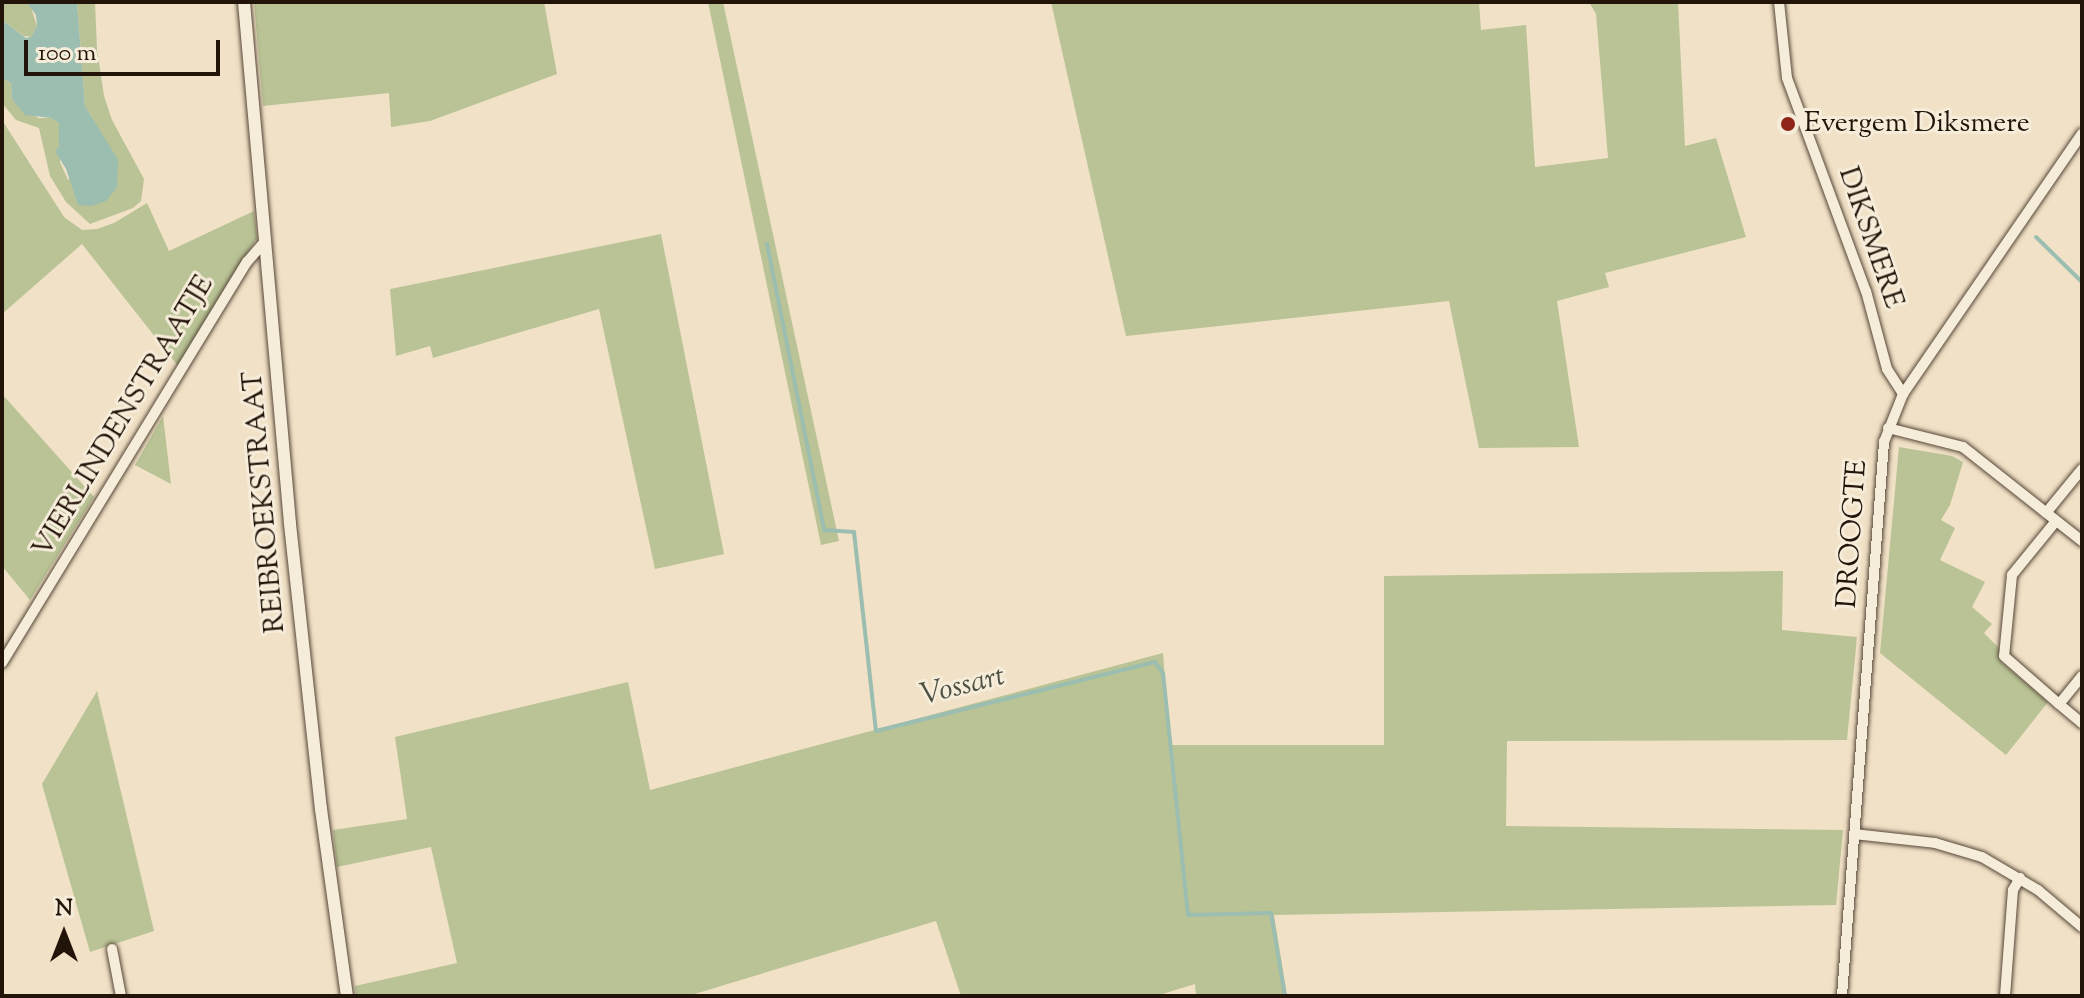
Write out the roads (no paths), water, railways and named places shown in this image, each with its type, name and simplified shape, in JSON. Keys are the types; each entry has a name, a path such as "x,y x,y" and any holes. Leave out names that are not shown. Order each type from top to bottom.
{"street":[{"name":"REIBROEKSTRAAT","path":"244,2 305,660 347,996"},
{"name":"DIKSMERE","path":"1779,2 1787,78 1866,291 1887,369 1903,394"},
{"name":"DROOGTE","path":"1842,996 1884,442 1903,394 2082,134"},
{"name":"VIERLINDENSTRAATJE","path":"2,663 247,262 265,241"},
{"path":"1888,428 1963,447 2082,541"},
{"path":"2046,513 2082,469"},
{"path":"2056,521 2012,575 2004,647 2009,663 2082,723"},
{"path":"2059,704 2082,676"},
{"path":"1854,834 1949,845 1982,857 2020,878 2082,927"},
{"path":"2005,996 2013,890 2020,878"},
{"path":"112,949 121,996"}],"waterway":[{"path":"2036,237 2082,282"},
{"name":"Vossart","path":"767,244 824,530 854,532 876,731 1155,662 1163,673 1188,915 1271,913 1285,996"}],"place":[{"name":"Evergem Diksmere","path":"1788,124"}]}
